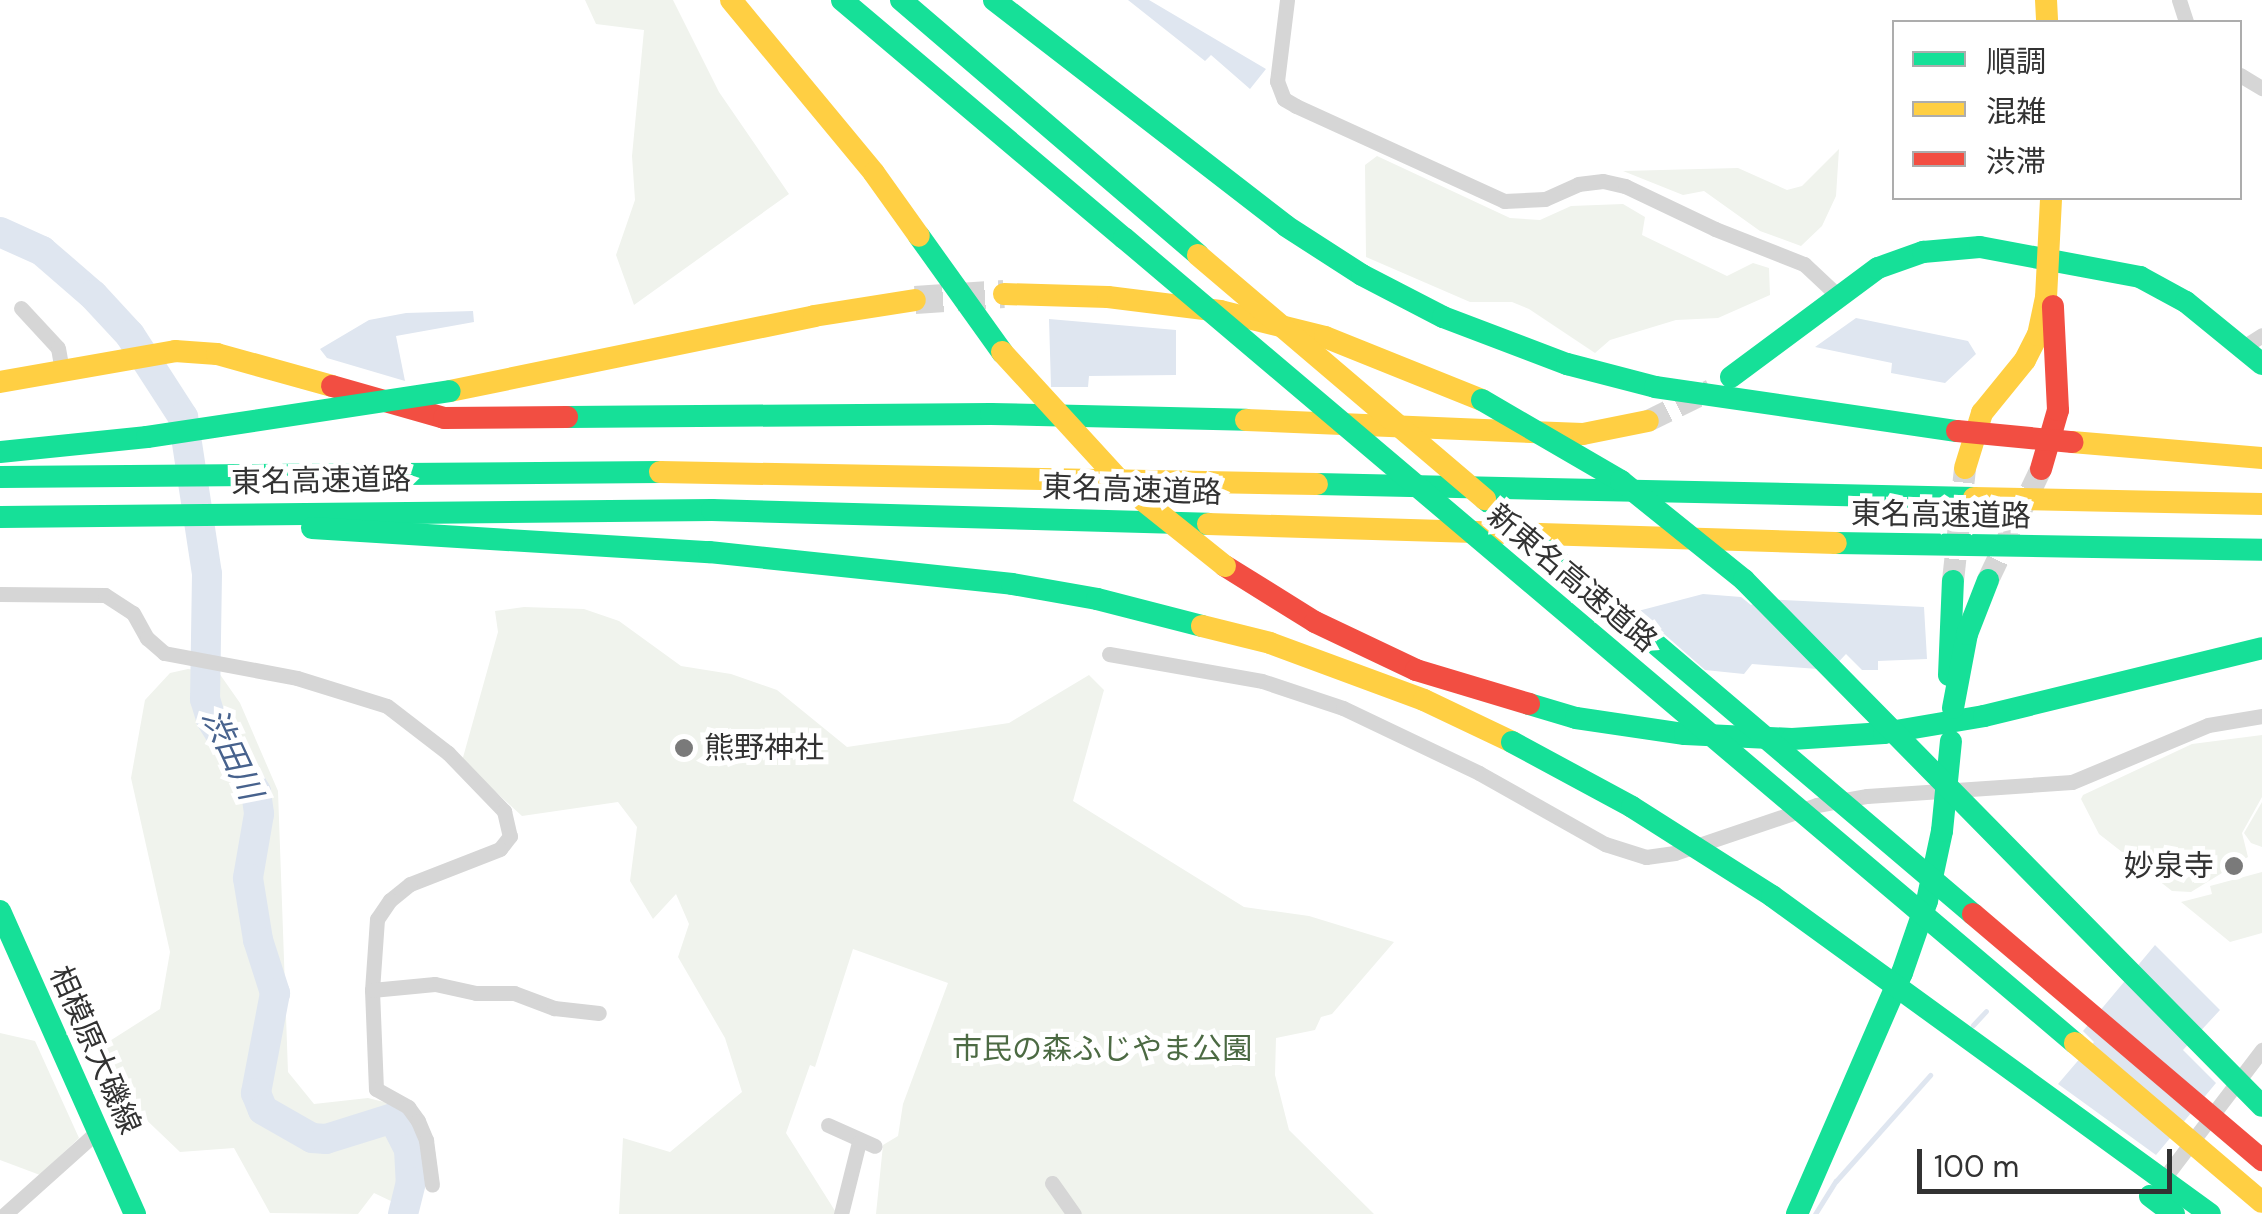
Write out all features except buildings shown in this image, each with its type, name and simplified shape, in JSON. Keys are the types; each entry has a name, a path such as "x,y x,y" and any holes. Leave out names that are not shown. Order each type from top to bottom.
{"main road":[{"path":"731,0 874,174 1002,352 1125,486 1225,566 1316,622 1416,670 1576,718 1685,734 1792,739 1884,733 1984,716 2262,648"},
{"name":"新東名高速道路","path":"842,0 2262,1202"},
{"name":"新東名高速道路","path":"901,0 2262,1160"},
{"path":"994,0 1286,226 1362,275 1443,317 1568,364 1655,387 1957,430 2262,458"},
{"path":"2041,469 2058,410 2049,257 2051,200"},
{"path":"1730,377 1878,268 1923,252 1980,247 2123,272 2162,286 2262,364"},
{"path":"1965,468 1982,413 2025,360 2038,334 2049,257"},
{"path":"1004,294 1108,297 1236,315 1378,355 1482,400 1621,481 1718,557 2262,1106"},
{"path":"0,452 148,437 450,391 814,316 915,300"},
{"path":"0,382 175,351 210,352 444,418 991,414 1351,423 1582,434 1648,421"},
{"name":"東名高速道路","path":"0,478 244,472 712,472 2262,504"},
{"name":"東名高速道路","path":"0,520 786,512 1849,543 2262,550"},
{"path":"244,519 709,552 1012,584 1097,599 1270,643 1424,700 1632,807 1772,896 2210,1214"},
{"path":"1953,582 1948,648 1953,702 1967,634 1988,580"},
{"path":"1797,1214 1818,1158 1902,973 1928,901 1947,792 1951,741"},
{"name":"相模原大磯線","path":"0,910 136,1214"},
{"path":"2150,1196 2174,1214"}],"street":[{"path":"1287,0 1277,82 1284,98 1296,106 1504,201 1545,199 1578,184 1602,181 1625,186 1714,229 1804,264 1837,295"},
{"path":"21,308 58,348 62,370"},
{"path":"2240,349 2262,335"},
{"path":"0,594 105,595 133,613 147,638 164,653 297,678 386,706 448,753 508,818 510,836 500,849 410,884 377,919 372,990 376,1088 408,1108 418,1121 426,1140 432,1185"},
{"path":"1109,654 1262,682 1343,708 1478,772 1627,854 1676,854 1834,802 1910,792 2072,782 2208,725 2262,716"},
{"path":"372,990 435,984 476,993 514,993 554,1008 599,1012"},
{"path":"2150,1196 2262,1050"},
{"path":"828,1125 867,1144 842,1214"},
{"path":"5,1214 98,1130"},
{"path":"1052,1183 1074,1214"}],"green space":[{"path":"585,0 673,0 719,92 789,194 634,305 616,255 635,200 632,156 644,30 596,24"},
{"path":"1839,149 1836,196 1822,226 1801,246 1760,231 1704,191 1683,195 1623,171 1738,168 1787,190 1802,186"},
{"path":"1377,156 1510,218 1540,220 1571,206 1623,204 1645,217 1642,235 1727,276 1753,263 1769,268 1770,295 1718,318 1676,320 1610,340 1595,353 1529,309 1512,302 1470,302 1366,257 1365,165"},
{"name":"市民の森ふじやま公園","path":"524,607 584,609 619,621 681,666 731,674 777,690 847,747 1009,723 1089,675 1104,690 1073,801 1244,907 1309,916 1394,942 1332,1014 1321,1017 1315,1030 1276,1038 1275,1075 1289,1130 1374,1214 876,1214 883,1145 898,1136 903,1104 948,983 853,949 815,1067 810,1065 786,1133 837,1214 619,1214 623,1138 670,1152 742,1092 725,1038 678,957 689,924 676,894 653,919 630,881 637,827 618,802 522,816 462,761 498,632 495,611"},
{"path":"188,669 219,673 240,703 278,791 288,1072 314,1104 368,1098 396,1105 414,1126 421,1182 393,1202 374,1193 358,1214 270,1213 234,1148 180,1152 135,1109 105,1044 160,1009 170,952 131,778 145,700 170,673"},
{"path":"2262,735 2262,797 2242,833 2248,857 2191,892 2172,891 2099,834 2081,799 2192,744"},
{"path":"2262,802 2262,847 2251,843 2244,833"},
{"path":"2262,872 2262,933 2230,942 2181,902 2212,894 2210,886"},
{"path":"0,1033 35,1041 79,1138 40,1175 0,1160"}],"shaded area":[{"path":"1128,0 1149,0 1266,69 1250,89 1211,55 1205,61"},
{"path":"473,311 474,322 396,336 405,381 327,358 320,349 369,320 406,313"},
{"path":"1856,318 1968,341 1976,354 1945,383 1891,373 1892,363 1815,347"},
{"path":"1049,319 1176,330 1176,375 1089,376 1088,387 1051,387"},
{"path":"1703,594 1741,597 1751,605 1761,599 1924,607 1927,659 1878,661 1878,670 1862,670 1846,654 1831,670 1752,664 1744,674 1705,670 1638,611"},
{"path":"2155,945 2220,1010 2183,1050 2216,1083 2156,1155 2058,1084 2094,1042 2083,1031"}],"waterway":[{"name":"渋田川","path":"0,232 42,251 93,295 130,335 183,417 207,574 205,699 211,719 256,792 259,814 248,878 258,940 275,993 256,1093 263,1110 312,1138 326,1139 393,1118 409,1149 411,1182 403,1214"},
{"path":"1973,1025 1986,1011"},
{"path":"1815,1214 1836,1181 1930,1075"}],"tunnel":[{"path":"915,300 1004,294"},
{"path":"1648,421 1711,390"},
{"path":"1953,581 1965,468"},
{"path":"1988,580 2041,469"}],"traffic: fast":[{"path":"842,0 1124,238"},
{"path":"901,0 1198,255"},
{"path":"994,0 1286,226 1362,275 1443,317 1567,364 1655,387 1957,431"},
{"path":"919,236 1002,352"},
{"path":"1124,238 2075,1043"},
{"path":"1731,377 1878,268 1923,252 1980,247 2140,277 2186,302 2262,364"},
{"path":"147,437 450,391"},
{"path":"1482,400 1621,481 1744,580 2262,1106"},
{"path":"567,417 991,414 1246,420"},
{"path":"0,452 147,437"},
{"path":"0,477 660,472"},
{"path":"1317,484 1974,498"},
{"path":"1485,499 1973,914"},
{"path":"0,517 712,510 1208,524"},
{"path":"312,528 709,552 1012,584 1097,599 1202,626"},
{"path":"1836,543 2262,550"},
{"path":"1953,708 1967,634 1988,580"},
{"path":"1949,675 1953,581"},
{"path":"1529,704 1576,718 1685,734 1792,739 1884,733 1984,716 2262,648"},
{"path":"1797,1214 1902,973 1927,901 1942,831 1951,741"},
{"path":"1512,742 1632,807 1772,896 2210,1214"},
{"path":"0,911 135,1214"},
{"path":"2150,1196 2174,1214"}],"traffic: slow":[{"path":"731,0 874,173 919,236"},
{"path":"2046,0 2047,20"},
{"path":"1965,468 1982,413 2025,360 2038,335 2046,298 2051,200"},
{"path":"1198,255 1485,499"},
{"path":"1004,294 1108,297 1220,311 1325,337 1482,400"},
{"path":"450,391 814,316 915,300"},
{"path":"0,382 175,351 217,354 332,386"},
{"path":"1002,352 1125,486 1225,566"},
{"path":"1246,420 1583,434 1648,421"},
{"path":"2072,442 2262,458"},
{"path":"660,472 1317,484"},
{"path":"1974,498 2262,504"},
{"path":"1208,524 1836,543"},
{"path":"1202,626 1270,643 1424,700 1512,742"},
{"path":"2075,1043 2262,1202"}],"traffic: jam":[{"path":"2041,469 2058,410 2053,306"},
{"path":"332,386 444,418 567,417"},
{"path":"1957,431 2072,442"},
{"path":"1225,566 1315,622 1416,670 1529,704"},
{"path":"1973,914 2262,1160"}],"place":[{"name":"熊野神社","path":"684,748"},
{"name":"妙泉寺","path":"2234,866"}]}
